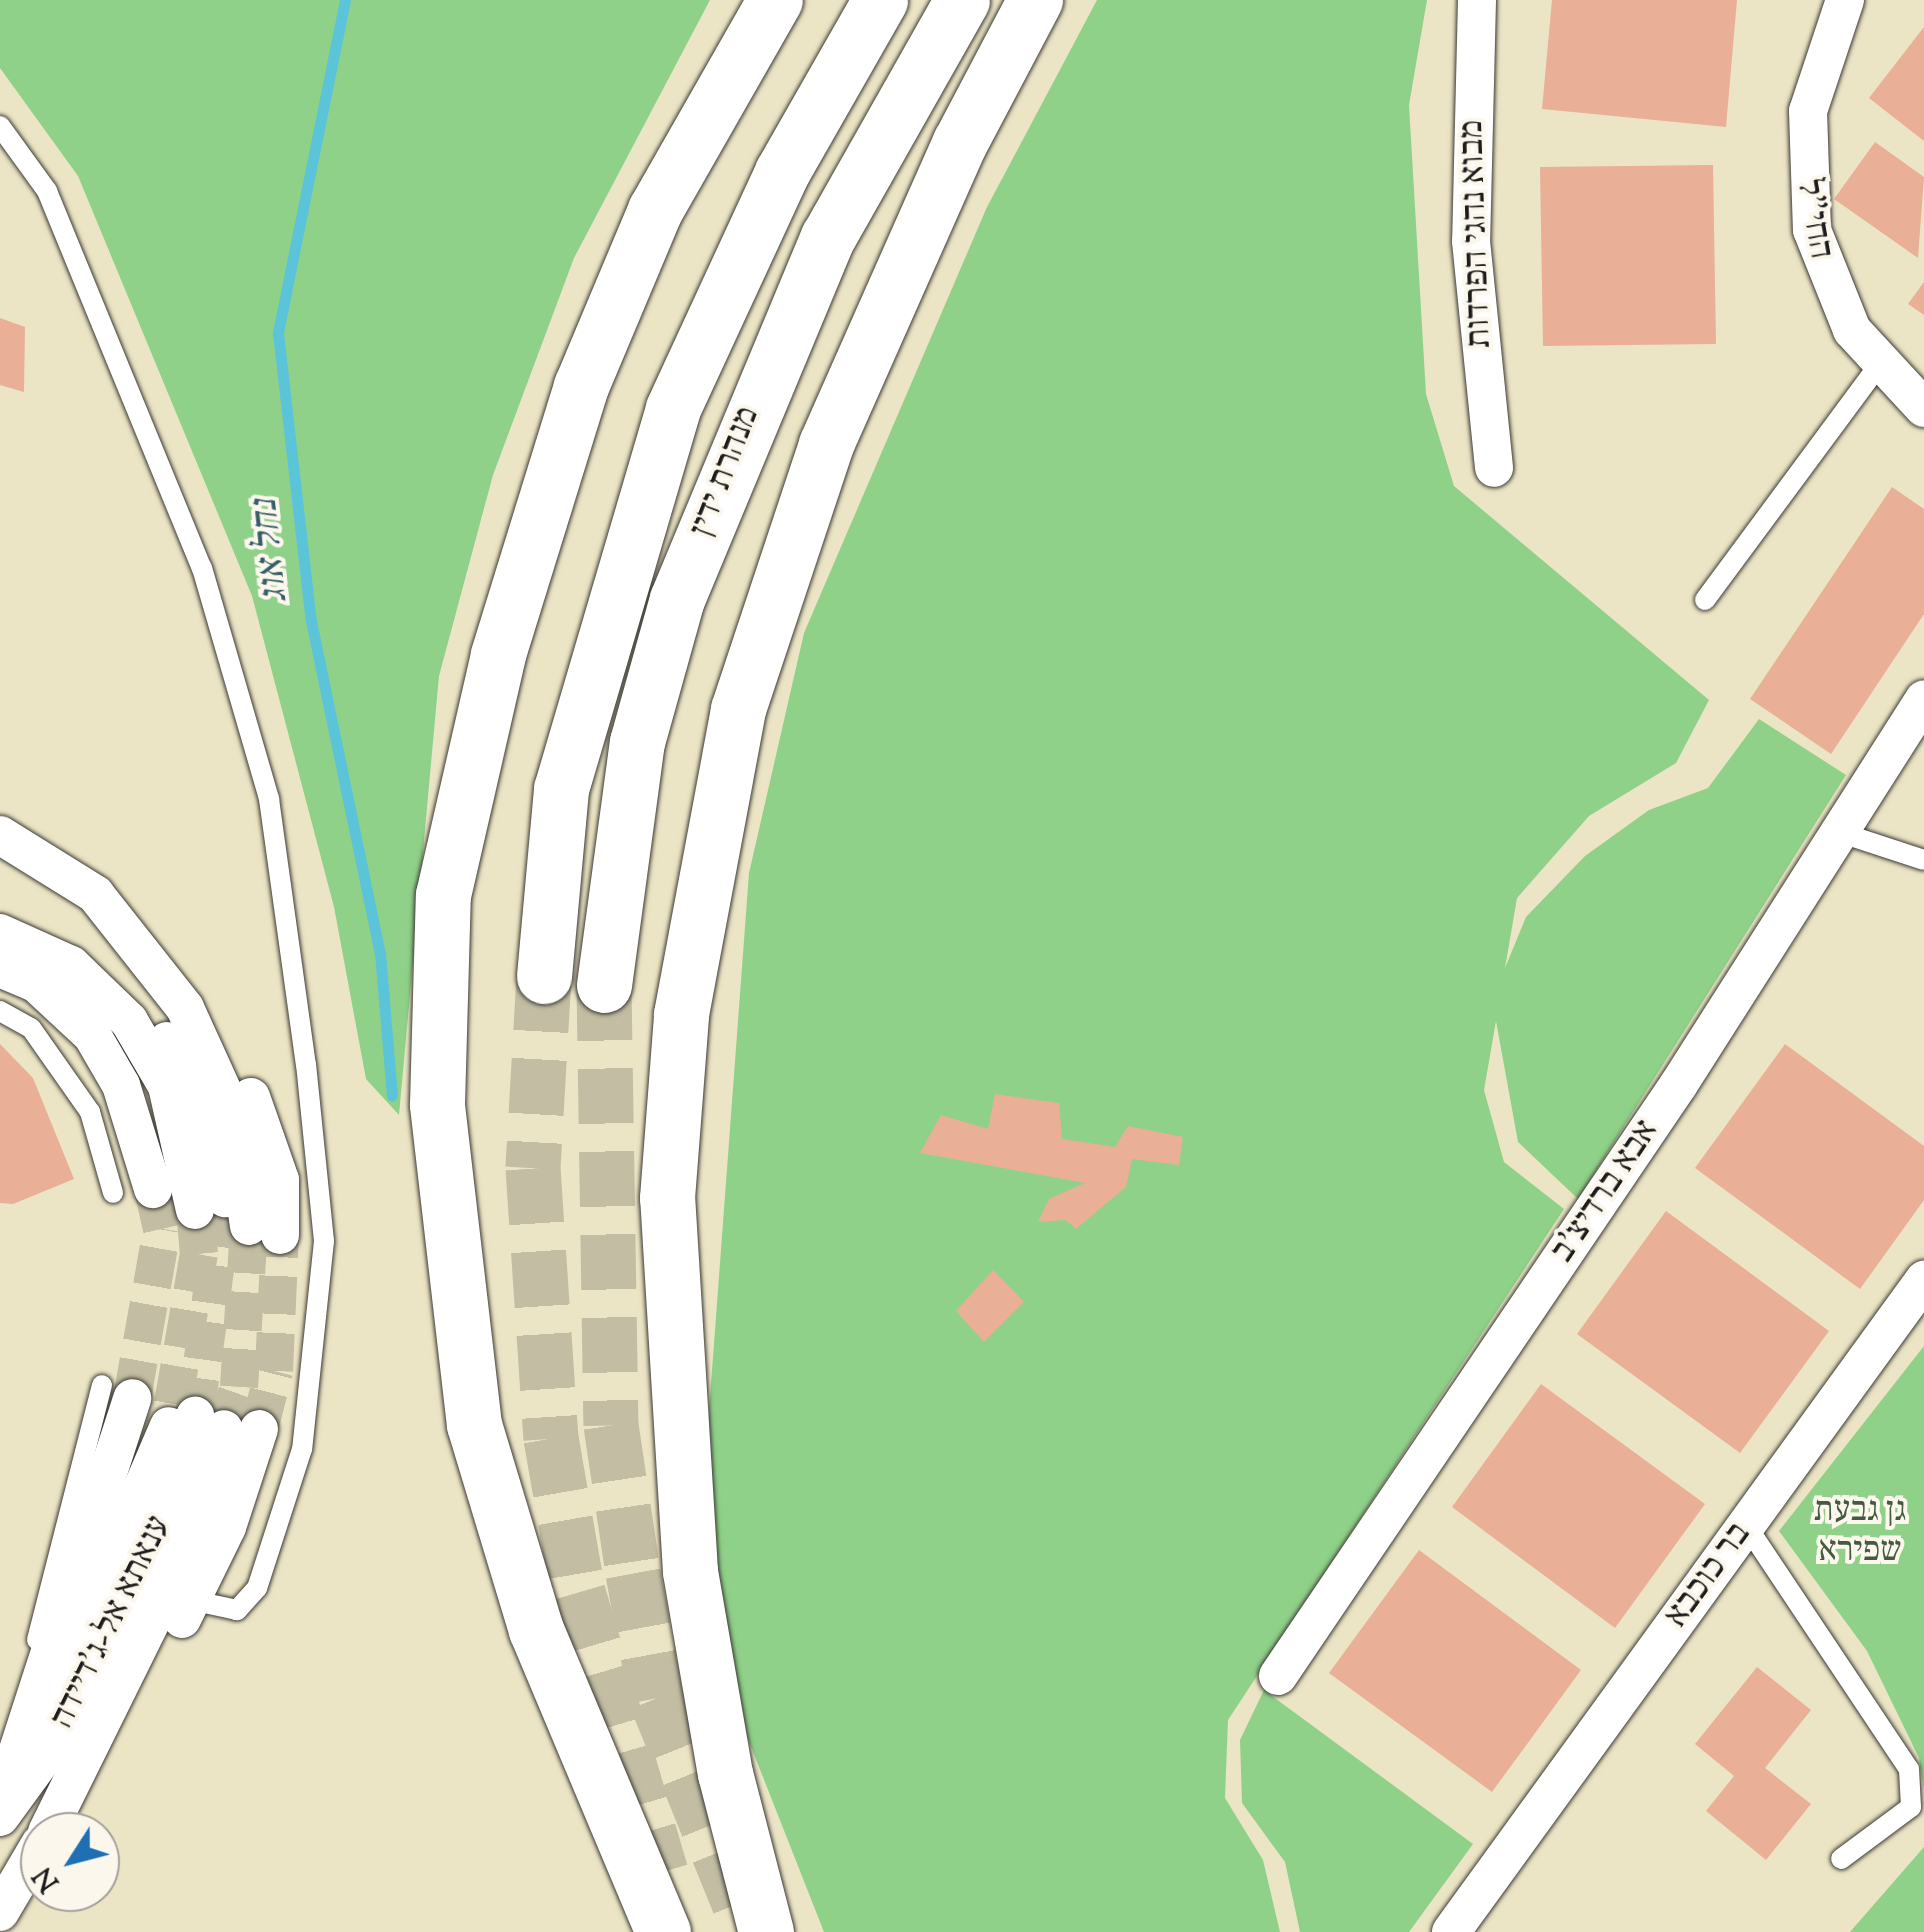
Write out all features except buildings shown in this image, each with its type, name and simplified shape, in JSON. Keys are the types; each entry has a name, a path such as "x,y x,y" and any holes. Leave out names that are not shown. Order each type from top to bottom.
{"highway":[{"path":"663,1932 536,1630 474,1425 438,1104 444,895 498,654 581,386 655,210 775,0"},
{"name":"מנהרת ידין","path":"544,976 562,789 673,408 782,172 880,0"},
{"name":"מנהרת ידין","path":"604,984 637,742 677,598 828,236 962,0"},
{"path":"766,1932 725,1774 690,1571 666,1198 681,1014 738,708 826,444 960,142 1035,0"}],"street":[{"name":"מבוא נהגי הפרדות","path":"1477,0 1472,241 1494,468"},
{"name":"החי\"ל","path":"1845,0 1817,75 1802,158 1824,276 1878,366 1924,408"},
{"name":"אבא ברדיצ'ב","path":"1278,1676 1842,833 1924,700"},
{"path":"0,835 95,894 247,1086 280,1180 237,1217 201,1096 160,1030 108,973 6,945"},
{"path":"6,945 36,982 92,1035 121,1085 152,1189"},
{"name":"בר כוכבא","path":"1451,1932 1492,1870 1924,1280"},
{"name":"ענאתא אל-ג'דיידה","path":"59,1812 80,1776 125,1576 117,1391"},
{"name":"ענאתא אל-ג'דיידה","path":"0,1803 125,1576 213,1419 125,1576 65,1728 0,1817"},
{"name":"בר כוכבא","path":"1461,1932 1492,1870"},
{"path":"0,1912 20,1878"}],"lane":[{"path":"0,126 47,190 202,568 270,799 306,1064 324,1241 302,1449 257,1588 237,1610 125,1576"},
{"path":"1704,600 1878,366"},
{"path":"1842,833 1924,860"},
{"path":"0,1011 30,1028 90,1112 113,1193"},
{"path":"1746,1525 1909,1769 1912,1807 1841,1860"}],"green space":[{"path":"0,0 710,0 574,258 493,475 439,676 399,1115 366,1079 334,907 252,596 78,176 0,68"},
{"path":"1097,0 1427,0 1409,105 1426,394 1454,486 1709,700 1676,763 1589,816 1517,898 1505,968 1526,917 1585,856 1649,810 1708,788 1759,719 1846,775 1578,1199 1518,1142 1496,1021 1484,1090 1504,1162 1564,1209 1228,1720 1225,1798 1263,1860 1280,1932 824,1932 735,1706 700,1532 749,873 804,633 987,207"},
{"name":"גן גבעת שפירא","path":"1924,1346 1924,1791 1919,1758 1867,1651 1779,1531"},
{"path":"1264,1690 1473,1844 1409,1932 1300,1932 1285,1862 1242,1803 1240,1740"},
{"path":"1924,1847 1924,1932 1850,1932 1863,1917"}],"waterway":[{"name":"נחל אוג","path":"345,0 278,333 310,616 380,953 392,1095"}],"tunnel":[{"path":"544,976 533,1168 551,1438 578,1592 661,1872"},
{"path":"604,985 611,1425 633,1573 656,1698 748,1925"},
{"path":"132,1398 162,1229 153,1189"},
{"path":"195,1416 225,1198"},
{"path":"173,1404 199,1254 195,1210"},
{"path":"224,1429 239,1387 249,1229"},
{"path":"259,1429 274,1371 280,1235"}]}
